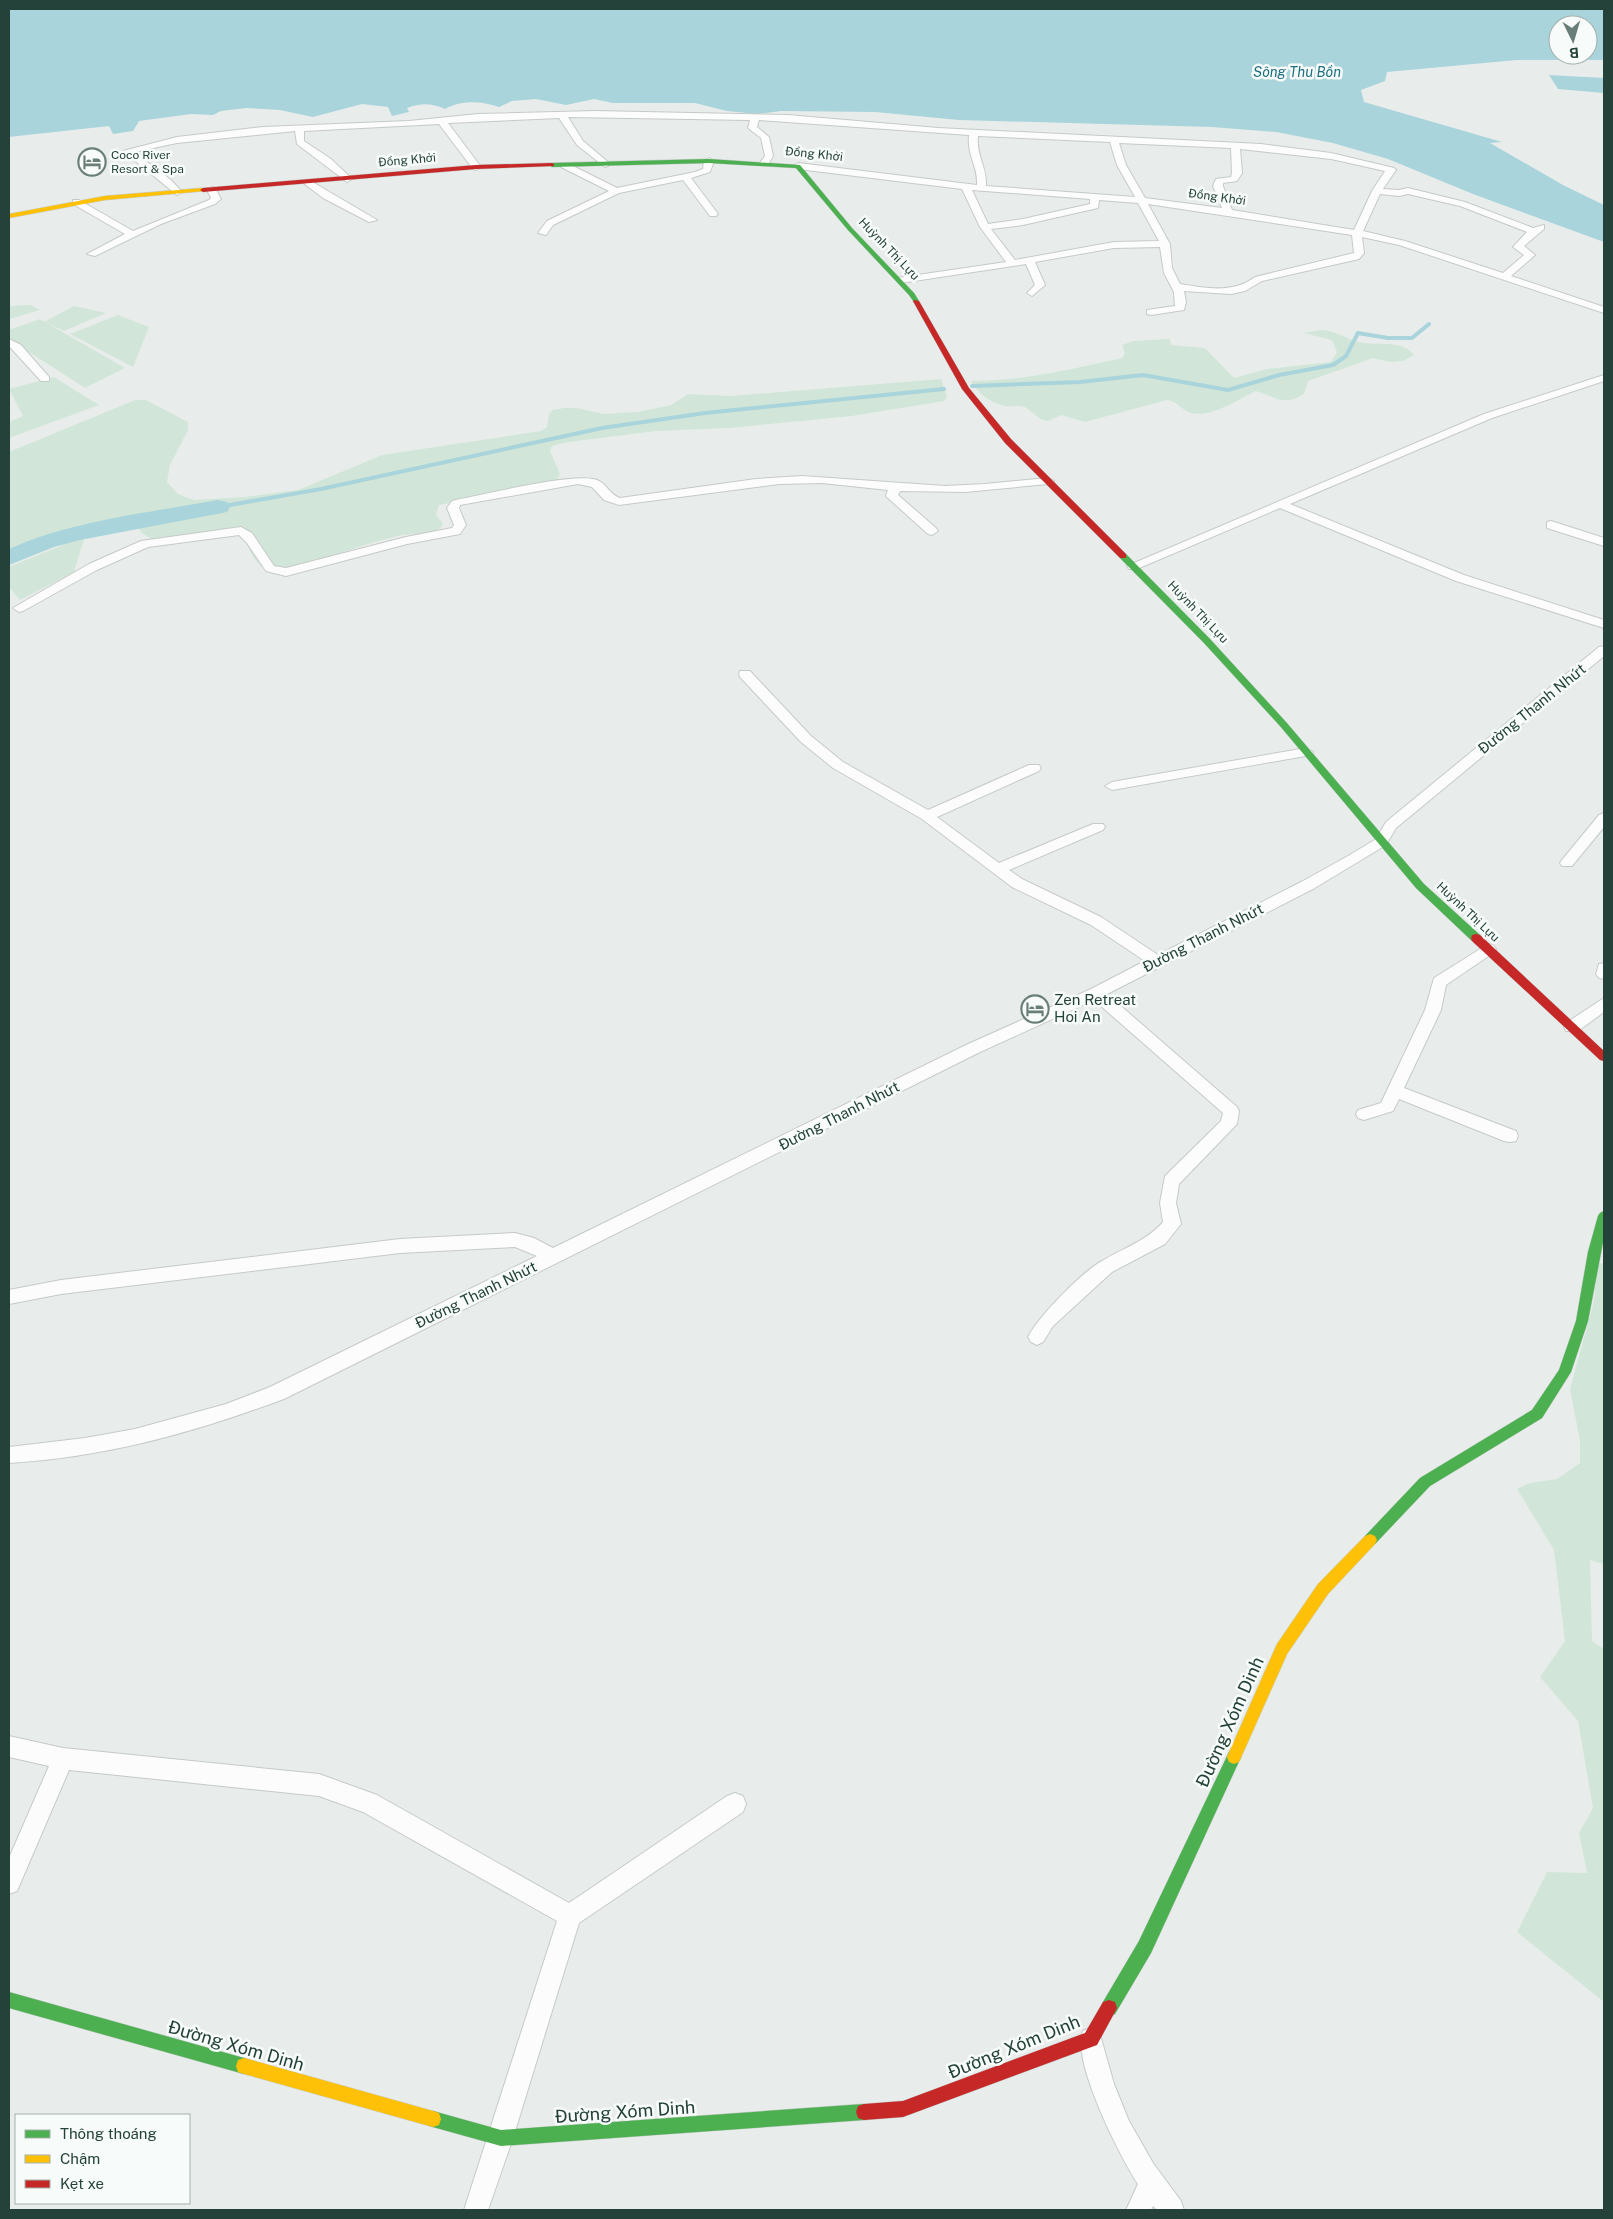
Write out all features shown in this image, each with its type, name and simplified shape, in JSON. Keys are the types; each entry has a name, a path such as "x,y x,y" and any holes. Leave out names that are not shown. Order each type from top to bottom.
{"street":[{"path":"562,115 578,141 605,164"},
{"path":"177,192 168,182 127,151 192,138 263,130 299,130 478,117 562,115 807,119 938,131 1286,149 1390,169 1392,171 1377,190 1357,233 1359,253 1356,256 1259,279 1251,286 1225,293 1179,287"},
{"path":"755,117 752,128 765,138 768,156 765,163"},
{"path":"442,121 476,167"},
{"path":"299,130 300,142 328,161 347,179"},
{"path":"974,132 972,150 982,174 981,188"},
{"path":"1114,140 1122,167 1165,244 1169,273 1179,287 1180,308 1151,312"},
{"path":"1228,212 1218,186 1220,181 1234,179 1237,173 1235,146"},
{"path":"543,233 550,223 616,191 685,177 707,170 709,161"},
{"name":"Đồng Khởi","path":"9,216 76,202 476,167 709,161 765,163 966,187 1141,200 1357,233 1402,243 1604,310"},
{"path":"564,165 581,176 616,191"},
{"name":"Huỳnh Thị Lựu","path":"798,166 850,229 901,280 922,308 971,397 1008,440 1207,641 1306,752 1420,886 1604,1057"},
{"path":"685,177 713,214"},
{"path":"309,183 326,196 372,220"},
{"path":"966,187 985,227 1012,262"},
{"path":"92,254 187,209 212,202 216,199 212,190"},
{"path":"1377,190 1399,193 1408,191 1438,200 1462,204 1537,229 1518,248 1530,255 1504,277"},
{"path":"985,227 1023,222 1095,206 1094,196"},
{"path":"76,202 132,234"},
{"path":"901,280 965,272 1114,244 1165,244"},
{"path":"1028,260 1040,285 1032,293"},
{"path":"9,342 16,347 45,379"},
{"path":"1133,566 1488,416 1604,378"},
{"path":"19,608 93,567 149,542 241,531 249,536 261,559 270,568 275,572 286,572 406,541 456,531 460,525 453,508 460,502 578,481 597,484 603,488 608,498 618,502 693,494 717,487 788,479 832,479 895,487 970,490 1048,481"},
{"path":"895,487 892,496 932,531"},
{"path":"1280,504 1466,580 1604,624"},
{"path":"1551,525 1604,542"},
{"name":"Đường Thanh Nhứt","path":"9,1455 66,1450 141,1436 209,1418 278,1393 972,1049 1096,994 1156,961 1308,885 1381,842 1391,825 1604,650"},
{"path":"745,674 820,752 875,788 927,816 1016,883 1096,921 1156,961"},
{"path":"1112,786 1306,752"},
{"path":"927,816 1034,768"},
{"path":"1567,863 1604,818"},
{"path":"997,869 1098,828"},
{"path":"1364,1114 1387,1107 1433,1010 1439,982 1488,949"},
{"path":"1604,968 1604,974"},
{"path":"1037,1337 1047,1321 1106,1267 1159,1239 1172,1224 1168,1203 1171,1181 1229,1124 1230,1111 1096,994"},
{"path":"1572,1027 1604,1004"},
{"path":"1396,1091 1510,1136"},
{"name":"Đường Xóm Dinh","path":"9,2000 501,2138 903,2110 1090,2039 1145,1947 1203,1826 1282,1649 1323,1589 1425,1482 1537,1414 1565,1372 1582,1321 1594,1252 1604,1216"},
{"path":"9,1297 61,1287 400,1246 514,1240 528,1243 554,1257"},
{"path":"9,1747 63,1759 319,1785 370,1803 570,1916"},
{"path":"9,1883 63,1759"},
{"path":"476,2210 501,2138 570,1916 736,1804"},
{"path":"1090,2039 1095,2066 1119,2124 1151,2185 1172,2210"},
{"path":"1138,2210 1151,2185"}],"green space":[{"path":"31,305 40,310 9,319 9,306"},
{"path":"74,306 106,313 64,331 45,322 125,368 85,388 9,339 9,330 40,319 44,322"},
{"path":"118,315 149,327 133,367 70,334"},
{"path":"1322,330 1362,343 1401,346 1414,355 1403,361 1390,362 1373,358 1308,381 1304,394 1290,400 1280,400 1256,391 1215,411 1199,414 1188,412 1174,402 1167,400 1085,422 1061,415 1048,421 1042,420 1025,407 1000,405 989,400 977,390 971,381 1047,374 1122,358 1125,353 1122,345 1133,341 1170,339 1171,345 1205,348 1234,378 1267,369 1331,362 1337,352 1332,340 1304,333"},
{"path":"54,377 99,405 9,438 9,422 23,416 9,389"},
{"path":"941,379 947,397 944,401 852,416 729,428 656,431 569,442 552,446 550,451 560,474 556,482 439,505 436,515 443,524 435,532 430,534 402,535 280,571 264,568 259,564 242,532 156,542 142,533 132,519 83,527 16,546 9,551 9,452 135,400 146,400 188,422 188,430 170,465 167,482 178,494 194,500 244,497 298,490 382,455 541,431 547,427 549,414 553,410 564,408 576,408 604,414 638,412 671,405 688,394 730,396"},
{"path":"85,536 74,572 20,600 9,587 9,567"},
{"path":"1604,1263 1604,1564 1590,1560 1592,1641 1604,1649 1604,2002 1517,1932 1547,1872 1587,1873 1579,1833 1593,1808 1578,1721 1540,1677 1565,1641 1554,1550 1517,1489 1530,1483 1557,1479 1580,1463 1580,1441 1570,1389 1594,1301 1598,1264"}],"water":[{"name":"Sông Thu Bồn","path":"9,9 1604,9 1604,60 1598,60 1598,15 1548,15 1548,60 1517,60 1387,72 1385,81 1361,90 1364,102 1502,142 1490,143 1563,185 1604,205 1604,242 1473,194 1388,159 1333,143 1276,132 1212,127 959,120 875,112 781,111 757,114 727,111 695,103 613,103 594,99 566,105 536,99 512,101 499,107 472,102 458,104 445,109 431,105 417,105 407,108 409,112 392,116 388,107 362,104 313,117 280,110 246,108 221,111 213,115 191,114 139,121 133,131 113,134 109,126 9,137"},
{"path":"1549,75 1604,78 1604,93 1558,89"}],"waterway":[{"path":"972,386 1080,382 1143,375 1228,390 1279,375 1333,365 1346,356 1358,333 1388,338 1412,338 1429,324"},
{"path":"218,507 321,489 602,428 705,413 944,389"},
{"path":"9,558 45,542 77,533 218,507"}],"traffic: fast":[{"path":"552,165 709,161 798,166 850,229 912,294 916,301"},
{"path":"1123,556 1207,641 1283,724 1420,886 1476,938"},
{"path":"1370,1540 1425,1482 1537,1414 1565,1372 1582,1321 1594,1252 1604,1216"},
{"path":"1109,2008 1145,1947 1234,1757"},
{"path":"9,2000 244,2066"},
{"path":"433,2119 501,2138 864,2112"}],"traffic: slow":[{"path":"9,216 105,198 203,190"},
{"path":"1234,1757 1282,1649 1323,1589 1370,1540"},
{"path":"244,2066 433,2119"}],"traffic: jam":[{"path":"203,190 476,167 552,165"},
{"path":"916,301 966,389 1008,441 1123,556"},
{"path":"1476,938 1604,1057"},
{"path":"864,2112 903,2109 1091,2039 1109,2008"}],"place":[{"name":"Coco River Resort & Spa","path":"92,162"},
{"name":"Zen Retreat Hoi An","path":"1035,1009"}]}
